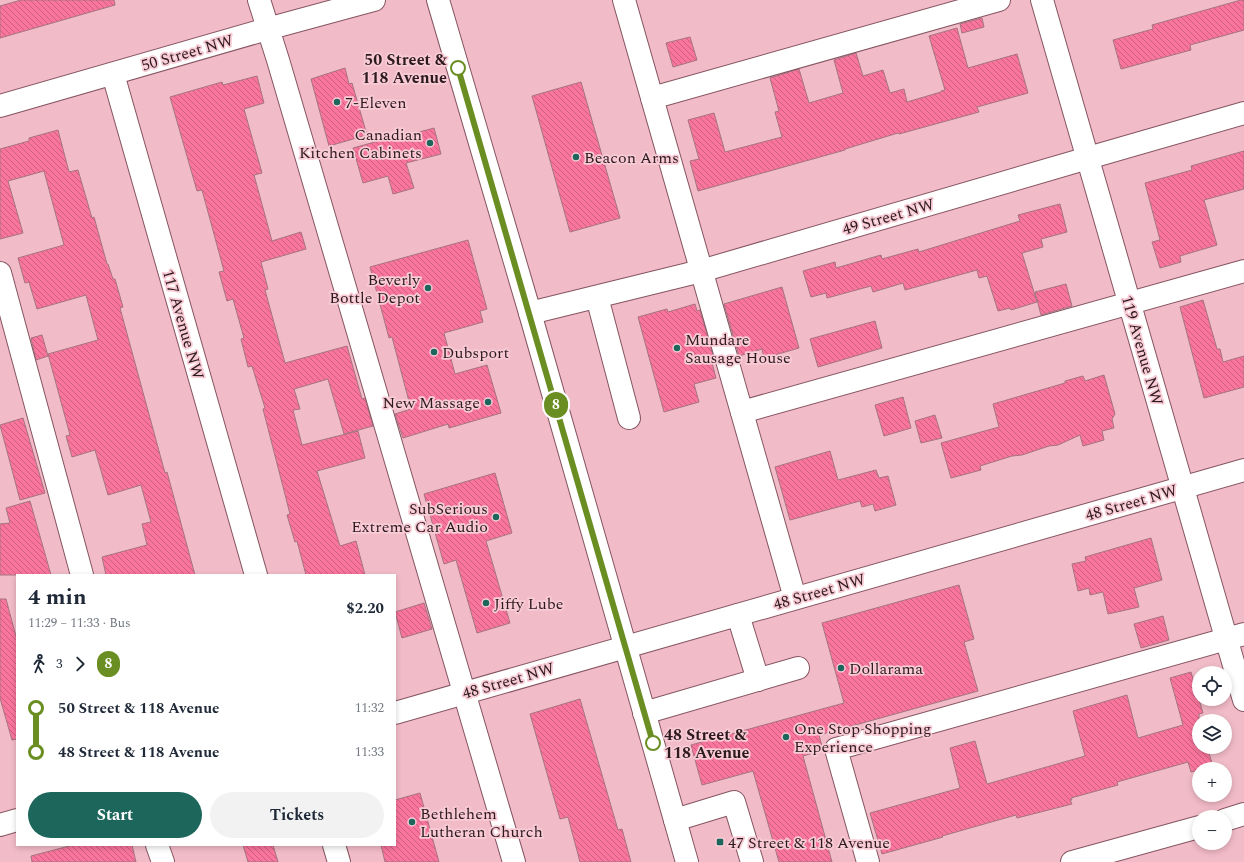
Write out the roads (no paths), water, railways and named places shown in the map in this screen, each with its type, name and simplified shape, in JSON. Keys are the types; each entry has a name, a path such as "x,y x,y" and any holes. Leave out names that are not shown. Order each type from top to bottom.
{"street":[{"path":"259,0 514,862"},
{"name":"50 Street NW","path":"0,106 374,0"},
{"path":"438,0 530,313 687,862"},
{"path":"624,0 795,598"},
{"path":"652,98 999,0"},
{"name":"119 Avenue NW","path":"1042,0 1183,488 1235,636 1244,700"},
{"name":"117 Avenue NW","path":"113,74 256,574"},
{"name":"49 Street NW","path":"530,313 701,271 1244,113"},
{"path":"742,412 1244,271"},
{"path":"0,273 82,574"},
{"path":"597,297 629,418"},
{"name":"48 Street NW","path":"396,713 1244,470"},
{"path":"738,614 758,680"},
{"path":"868,862 836,749 1235,636"},
{"path":"644,713 798,668"},
{"path":"675,820 734,802 752,862"},
{"path":"1232,818 1244,814"},
{"path":"0,825 16,820"},
{"path":"1072,862 1192,829"},
{"path":"157,846 163,862"},
{"path":"334,846 339,862"}],"place":[{"name":"50 Street & 118 Avenue","path":"458,68"},
{"name":"7-Eleven","path":"337,102"},
{"name":"Canadian Kitchen Cabinets","path":"430,143"},
{"name":"Beacon Arms","path":"576,157"},
{"name":"Beverly Bottle Depot","path":"428,288"},
{"name":"Mundare Sausage House","path":"677,348"},
{"name":"Dubsport","path":"434,352"},
{"name":"New Massage","path":"488,402"},
{"name":"SubSerious Extreme Car Audio","path":"496,517"},
{"name":"Jiffy Lube","path":"486,603"},
{"name":"Dollarama","path":"841,668"},
{"name":"One Stop Shopping Experience","path":"786,737"},
{"name":"48 Street & 118 Avenue","path":"653,743"},
{"name":"Bethlehem Lutheran Church","path":"412,822"},
{"name":"47 Street & 118 Avenue","path":"720,842"}]}
